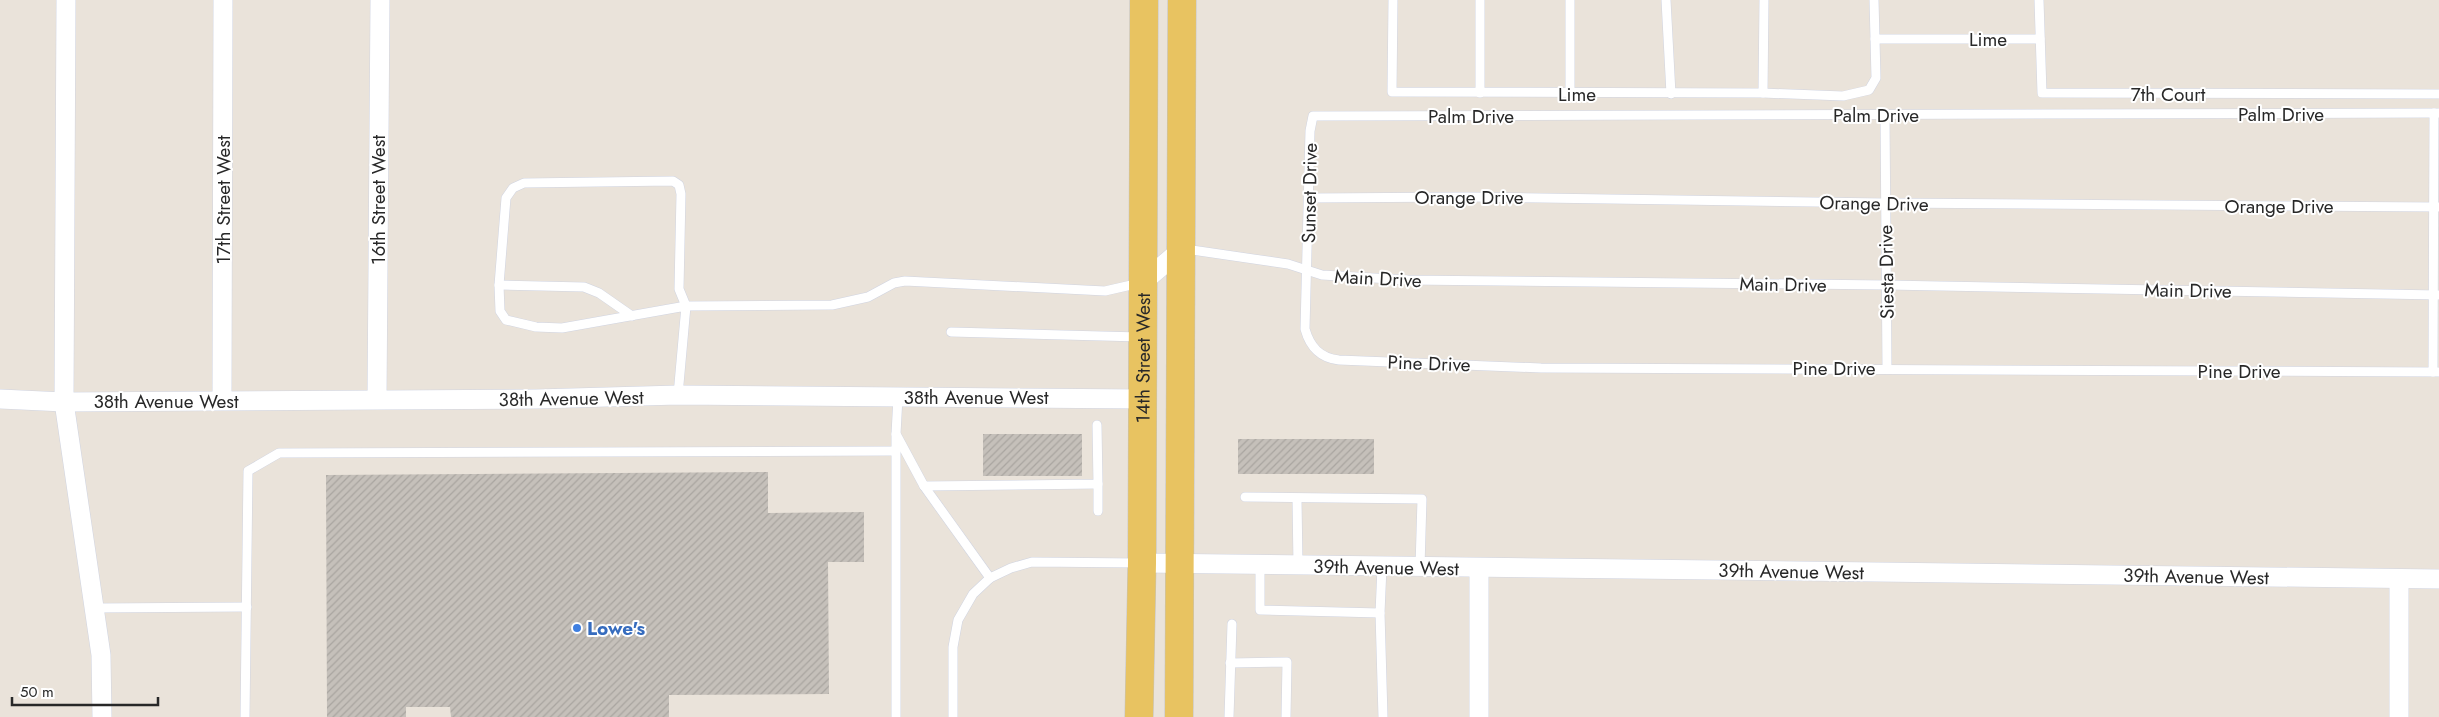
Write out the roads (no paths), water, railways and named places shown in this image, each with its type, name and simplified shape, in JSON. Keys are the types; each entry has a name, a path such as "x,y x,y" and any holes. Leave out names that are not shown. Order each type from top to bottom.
{"main road":[{"name":"14th Street West","path":"1139,717 1142,563 1144,0"},
{"name":"14th Street West","path":"1179,717 1182,0"}],"street":[{"path":"66,0 64,402 101,654 102,717"},
{"name":"17th Street West","path":"222,400 223,0"},
{"name":"16th Street West","path":"377,399 380,0"},
{"path":"1142,283 1182,249"},
{"name":"38th Avenue West","path":"0,399 64,402 536,399 678,395 1143,399"},
{"name":"39th Avenue West","path":"1142,563 2439,579"},
{"path":"1479,568 1479,717"},
{"path":"2399,579 2399,711"}],"lane":[{"name":"Lime","path":"1393,0 1392,92 1570,94 1762,93 1843,96 1869,90 1876,78 1874,0"},
{"path":"1480,0 1480,93"},
{"path":"1570,0 1570,94"},
{"path":"1666,0 1671,94"},
{"path":"1762,93 1764,0"},
{"path":"2040,0 2040,38"},
{"name":"Lime","path":"1875,39 2040,38"},
{"name":"7th Court","path":"2040,38 2042,93 2439,94"},
{"path":"2436,372 2437,113"},
{"name":"Palm Drive","path":"1313,116 2437,113"},
{"name":"Siesta Drive","path":"1884,115 1887,369"},
{"name":"Sunset Drive","path":"1308,269 1310,131 1313,116"},
{"path":"678,395 686,306 679,290 681,194 679,185 673,180 524,183 513,188 506,198 499,285 500,311 506,320 516,324 562,328 686,306 832,305 863,299 894,283 905,281 1105,291 1142,283"},
{"name":"Orange Drive","path":"1309,198 1468,197 1884,203 2436,207"},
{"name":"Main Drive","path":"1182,249 1288,264 1322,275 1408,280 1887,285 2437,295"},
{"name":"Pine Drive","path":"1308,269 1305,329 1314,348 1332,359 1541,368 2436,372"},
{"path":"499,285 584,287 599,293 632,316"},
{"path":"951,332 1143,337"},
{"path":"896,717 896,434 898,397"},
{"path":"1096,425 1098,511"},
{"path":"896,434 924,486 990,578"},
{"path":"246,717 248,471 279,452 896,451"},
{"path":"924,486 1098,484"},
{"path":"1246,497 1422,499 1420,567"},
{"path":"1298,499 1298,566"},
{"path":"953,717 953,647 958,620 973,594 990,578 1011,568 1032,562 1142,563"},
{"path":"1260,565 1260,610 1380,613"},
{"path":"1382,567 1380,613 1383,717"},
{"path":"94,608 247,607"},
{"path":"1229,717 1232,624"},
{"path":"1230,663 1287,662 1286,717"}],"place":[{"name":"Lowe's","path":"577,628"}]}
